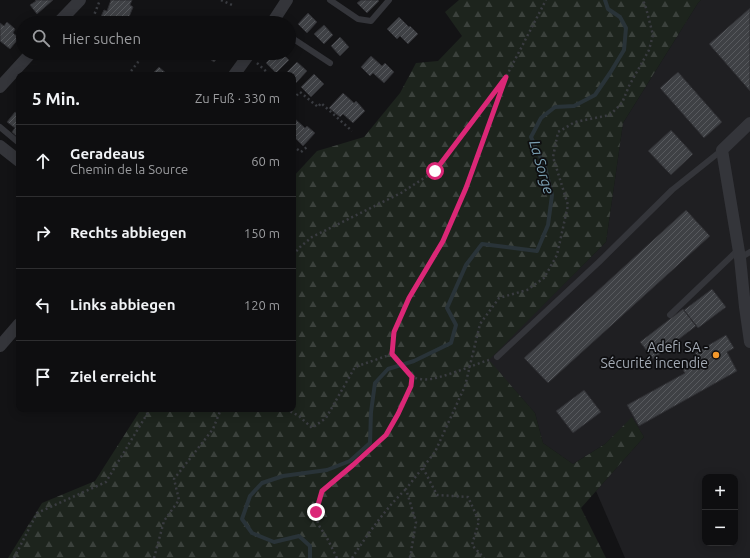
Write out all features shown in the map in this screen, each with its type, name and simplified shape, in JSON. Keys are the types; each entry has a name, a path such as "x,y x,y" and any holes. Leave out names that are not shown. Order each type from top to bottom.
{"street":[{"path":"65,16 80,0"},
{"path":"277,16 287,0"},
{"path":"0,86 24,60"},
{"path":"237,72 248,60"},
{"path":"750,124 722,150 743,253 750,342"},
{"path":"0,146 16,159"},
{"path":"0,346 16,327"}],"lane":[{"path":"330,0 358,19 371,21 389,0"},
{"path":"296,41 330,63"},
{"path":"0,128 16,141"},
{"path":"497,357 599,262 672,190 722,150"},
{"path":"670,314 743,253"}],"path":[{"path":"94,16 100,0"},
{"path":"221,0 232,5"},
{"path":"497,357 430,379 412,377 392,354 394,332 409,298 443,241 466,188 506,77 546,0"},
{"path":"352,558 367,535 435,452 466,386 480,324 499,298 527,290 544,278 557,255 568,205 553,157 558,132 575,122 610,115 622,103 629,86 649,50 653,36 646,8 642,0"},
{"path":"130,72 139,60"},
{"path":"256,60 267,72"},
{"path":"296,252 312,237 401,193 435,171 506,77"},
{"path":"296,96 300,92 318,107 321,104 352,131"},
{"path":"296,148 301,152 308,147"},
{"path":"292,412 299,416 312,428 326,418 355,367 392,354"},
{"path":"337,558 318,524 316,512 322,491 386,435 411,386 412,377"},
{"path":"14,558 37,513 106,482 148,412"},
{"path":"154,558 164,522 179,500 174,480 213,429 220,412"},
{"path":"423,468 437,495 468,497 479,521 472,544 484,558"},
{"path":"406,489 416,522 410,558"}],"shaded area":[{"path":"701,0 750,0 750,558 625,558 596,491 644,437 632,418 605,444 573,464 543,443 535,413 488,360 606,242 623,123"}],"green space":[{"path":"459,0 701,0 623,123 606,242 489,360 535,413 543,443 573,464 605,444 632,417 644,437 581,508 606,558 8,558 42,503 95,481 139,412 296,412 296,174 317,151 364,137 400,93 416,63 438,61 462,36 445,12"}],"building":[{"path":"35,0 53,0 37,14 30,5 36,1"},
{"path":"111,0 132,0 130,5 133,7 129,16 101,16 104,10 107,11"},
{"path":"361,0 379,1 367,13 357,3"},
{"path":"750,8 750,91 709,44"},
{"path":"308,13 317,22 307,33 298,24"},
{"path":"399,17 418,34 408,44 400,36 397,39 387,29"},
{"path":"7,22 15,29 13,33 16,36 16,42 10,49 0,41 0,23 4,26"},
{"path":"324,25 333,35 324,44 314,34"},
{"path":"340,37 349,47 340,56 331,46"},
{"path":"371,56 382,66 385,63 394,72 384,83 373,73 370,76 361,67"},
{"path":"269,60 289,60 277,72 275,72 266,63"},
{"path":"297,62 307,71 296,83 296,72 287,72"},
{"path":"159,67 165,72 154,72"},
{"path":"678,72 722,122 704,138 660,88"},
{"path":"314,74 324,84 311,97 301,87"},
{"path":"343,93 354,103 356,101 365,111 353,123 343,114 340,117 329,108"},
{"path":"15,112 16,113 16,135 12,132 15,128 7,122"},
{"path":"296,120 305,128 307,126 315,133 303,146 296,139"},
{"path":"671,130 693,154 671,175 648,151"},
{"path":"686,210 710,236 548,383 524,358"},
{"path":"712,289 726,307 698,328 684,310"},
{"path":"683,309 696,326 653,359 640,342"},
{"path":"726,335 734,348 727,352 737,371 639,426 627,405 685,373 681,367 698,357 695,353"},
{"path":"584,390 601,412 573,433 556,411"}],"waterway":[{"name":"La Sorge","path":"310,558 310,546 299,536 274,542 252,533 242,519 250,496 262,483 283,476 327,470 350,461 370,443 371,412 375,383 388,369 414,361 451,343 456,325 447,308 466,265 482,244 537,251 548,225 552,195 545,167 531,137 541,118 555,107 574,106 595,95 624,50 626,28 620,17 608,9 605,0"}],"place":[{"name":"Adefi SA - Sécurité incendie","path":"716,355"}],"route":[{"path":"316,512 322,491 386,435 411,386 412,377 392,354 394,332 409,298 443,241 466,188 506,77 435,171"}]}
